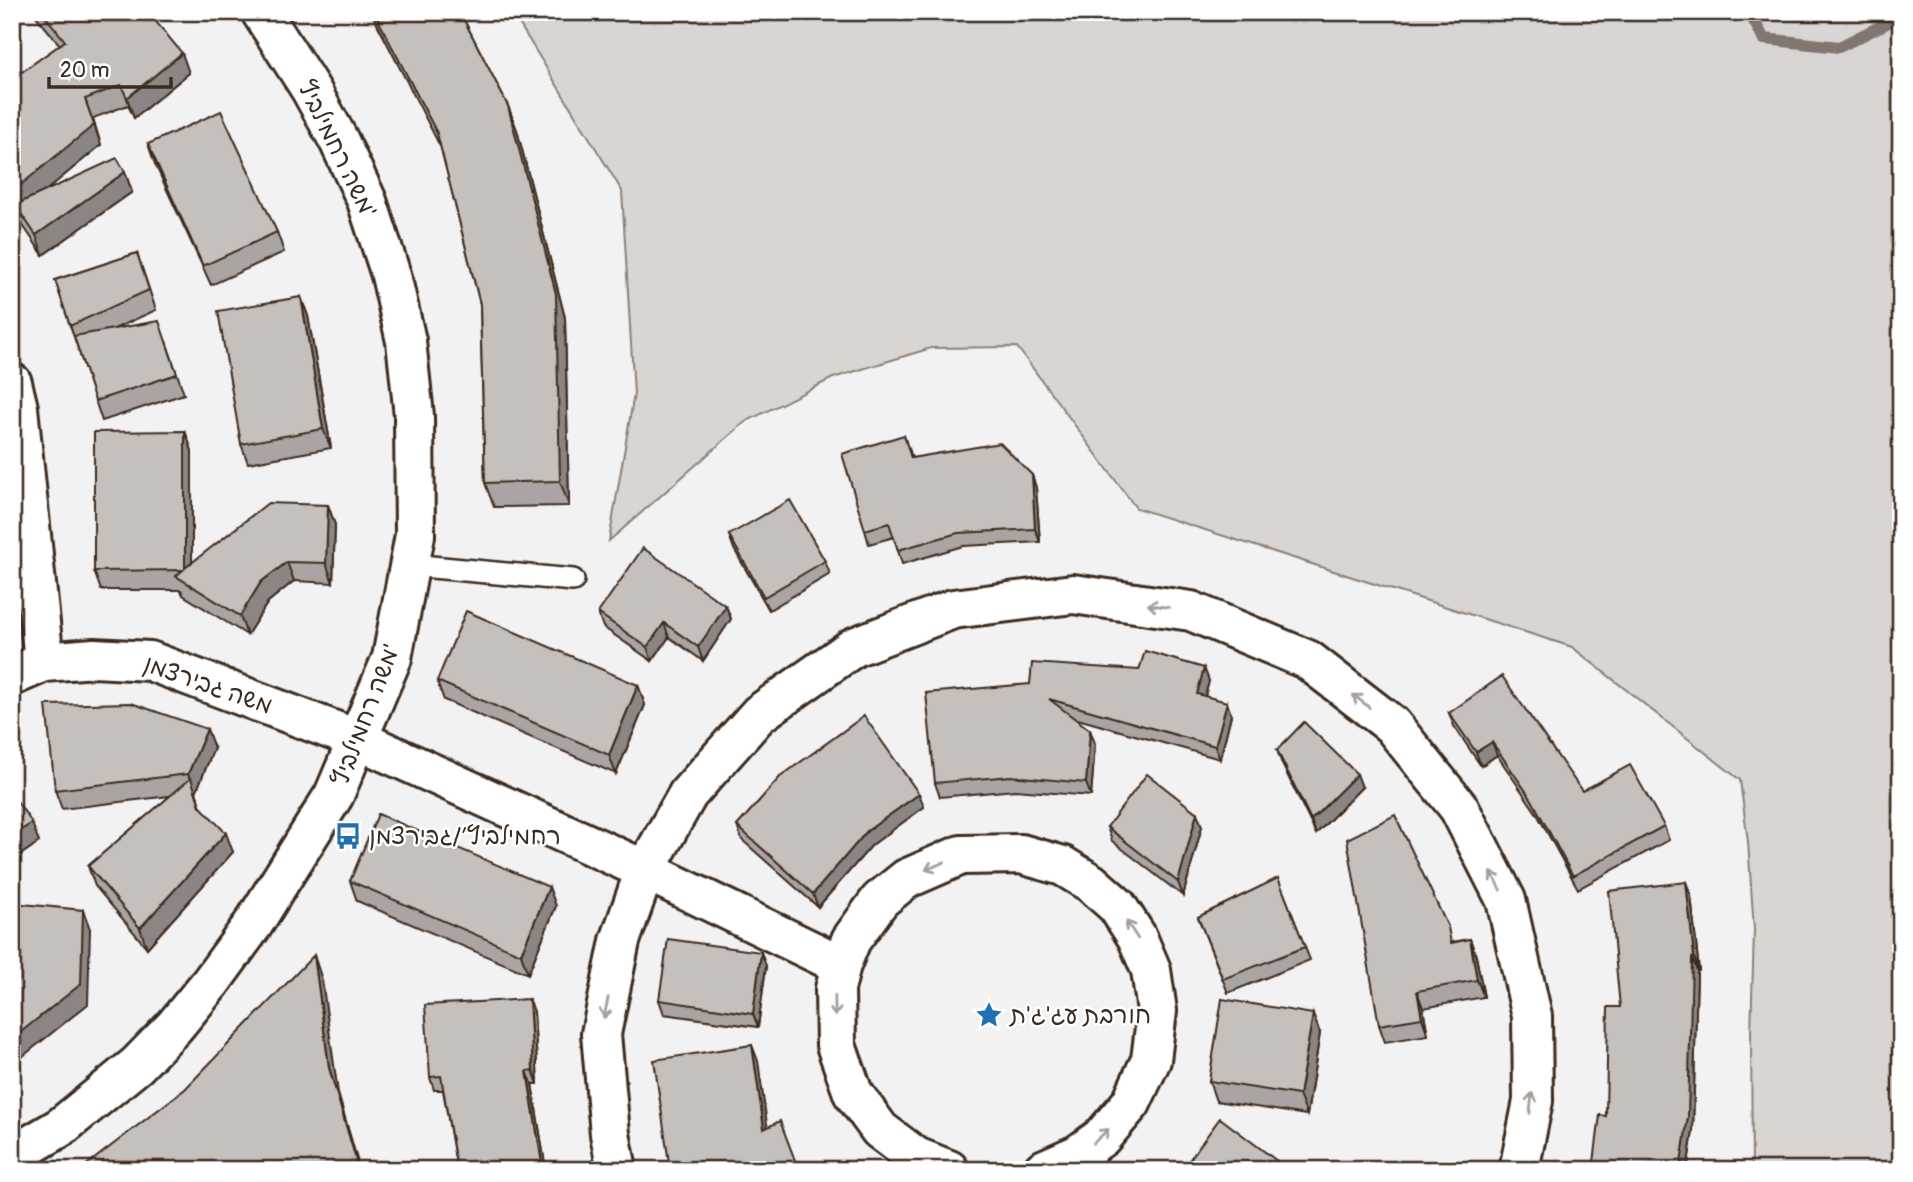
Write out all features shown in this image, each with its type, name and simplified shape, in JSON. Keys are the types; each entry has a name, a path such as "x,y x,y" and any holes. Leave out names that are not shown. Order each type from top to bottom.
{"street":[{"name":"משה רחמילביץ'","path":"12,1156 61,1127 137,1065 174,1027 254,923 334,795 393,658 415,535 414,416 406,341 391,275 367,201 311,90 262,13"},
{"path":"12,383 18,408 28,669"},
{"path":"617,1170 610,1134 601,1034 620,941 645,870 688,794 759,714 854,647 953,609 1073,594 1191,611 1308,660 1392,725 1460,808 1506,900 1532,1016 1533,1101 1519,1170"},
{"name":"משה גבירצמן","path":"28,669 94,658 150,661 359,740 645,870 841,965"},
{"path":"949,1170 916,1157 880,1130 853,1093 836,1045 835,989 851,940 880,900 906,879 961,855 1021,853 1063,866 1091,883 1117,906 1138,937 1151,970 1157,1011 1151,1060 1131,1103 1102,1137 1077,1155 1042,1170"}],"lane":[{"path":"410,565 573,580"}],"shaded area":[{"path":"512,12 1901,12 1901,1170 1752,1170 1751,1034 1754,930 1748,842 1740,780 1572,647 1136,508 1017,347 931,348 833,378 745,422 609,541 634,394 622,191"}],"building":[{"path":"42,12 148,12 182,53 127,98 121,85 85,99 94,125 12,192 12,79 65,41"},
{"path":"374,12 460,12 508,106 556,294 560,481 485,483 480,304 437,133"},
{"path":"221,111 277,232 203,266 148,144"},
{"path":"117,158 125,172 36,235 15,205"},
{"path":"137,253 149,290 70,326 55,280"},
{"path":"301,297 323,429 241,444 218,311"},
{"path":"159,321 177,374 95,401 74,336"},
{"path":"185,431 185,568 268,503 328,505 326,563 287,562 261,582 240,616 176,576 183,570 94,571 94,432"},
{"path":"904,435 911,458 1000,443 1032,475 1035,529 958,533 898,550 889,523 865,530 842,454"},
{"path":"790,500 825,561 764,597 729,535"},
{"path":"643,548 726,606 698,647 664,623 647,647 598,613"},
{"path":"466,611 638,685 609,755 437,681"},
{"path":"1145,651 1204,668 1197,694 1227,702 1215,746 1049,699 1090,730 1086,783 1010,776 935,783 926,693 1030,684 1032,663 1139,670"},
{"path":"1502,676 1582,791 1630,765 1664,826 1573,876 1532,800 1492,742 1476,752 1449,713"},
{"path":"131,703 207,729 188,774 55,790 46,705"},
{"path":"864,716 919,794 867,831 813,894 737,826 780,777"},
{"path":"1304,722 1357,774 1311,820 1277,750"},
{"path":"1147,774 1197,813 1178,882 1107,827"},
{"path":"191,778 200,806 226,833 140,928 88,866"},
{"path":"12,794 32,823 12,836"},
{"path":"378,814 549,887 521,954 350,881"},
{"path":"1395,815 1448,927 1451,943 1470,939 1477,980 1417,991 1422,1018 1379,1025 1347,839"},
{"path":"1278,878 1305,947 1223,979 1198,917"},
{"path":"1686,882 1694,957 1688,1117 1680,1170 1593,1170 1600,1115 1606,1116 1608,1007 1620,1007 1609,891"},
{"path":"12,903 83,910 81,984 12,1039"},
{"path":"668,939 761,952 753,1014 659,1000"},
{"path":"314,955 329,1068 359,1170 80,1170 185,1089"},
{"path":"529,999 533,1070 527,1071 543,1170 457,1170 441,1076 430,1077 425,1005"},
{"path":"1222,999 1313,1014 1299,1095 1209,1081"},
{"path":"752,1045 764,1129 780,1121 796,1163 788,1170 670,1170 654,1060"},
{"path":"1220,1118 1289,1170 1182,1170"}],"waterway":[{"path":"1749,12 1764,39 1839,47 1901,16"}],"place":[{"name":"רחמילביץ׳/גבירצמן","path":"348,836"},
{"name":"חורבת עג'ג'ת","path":"989,1015"}]}
